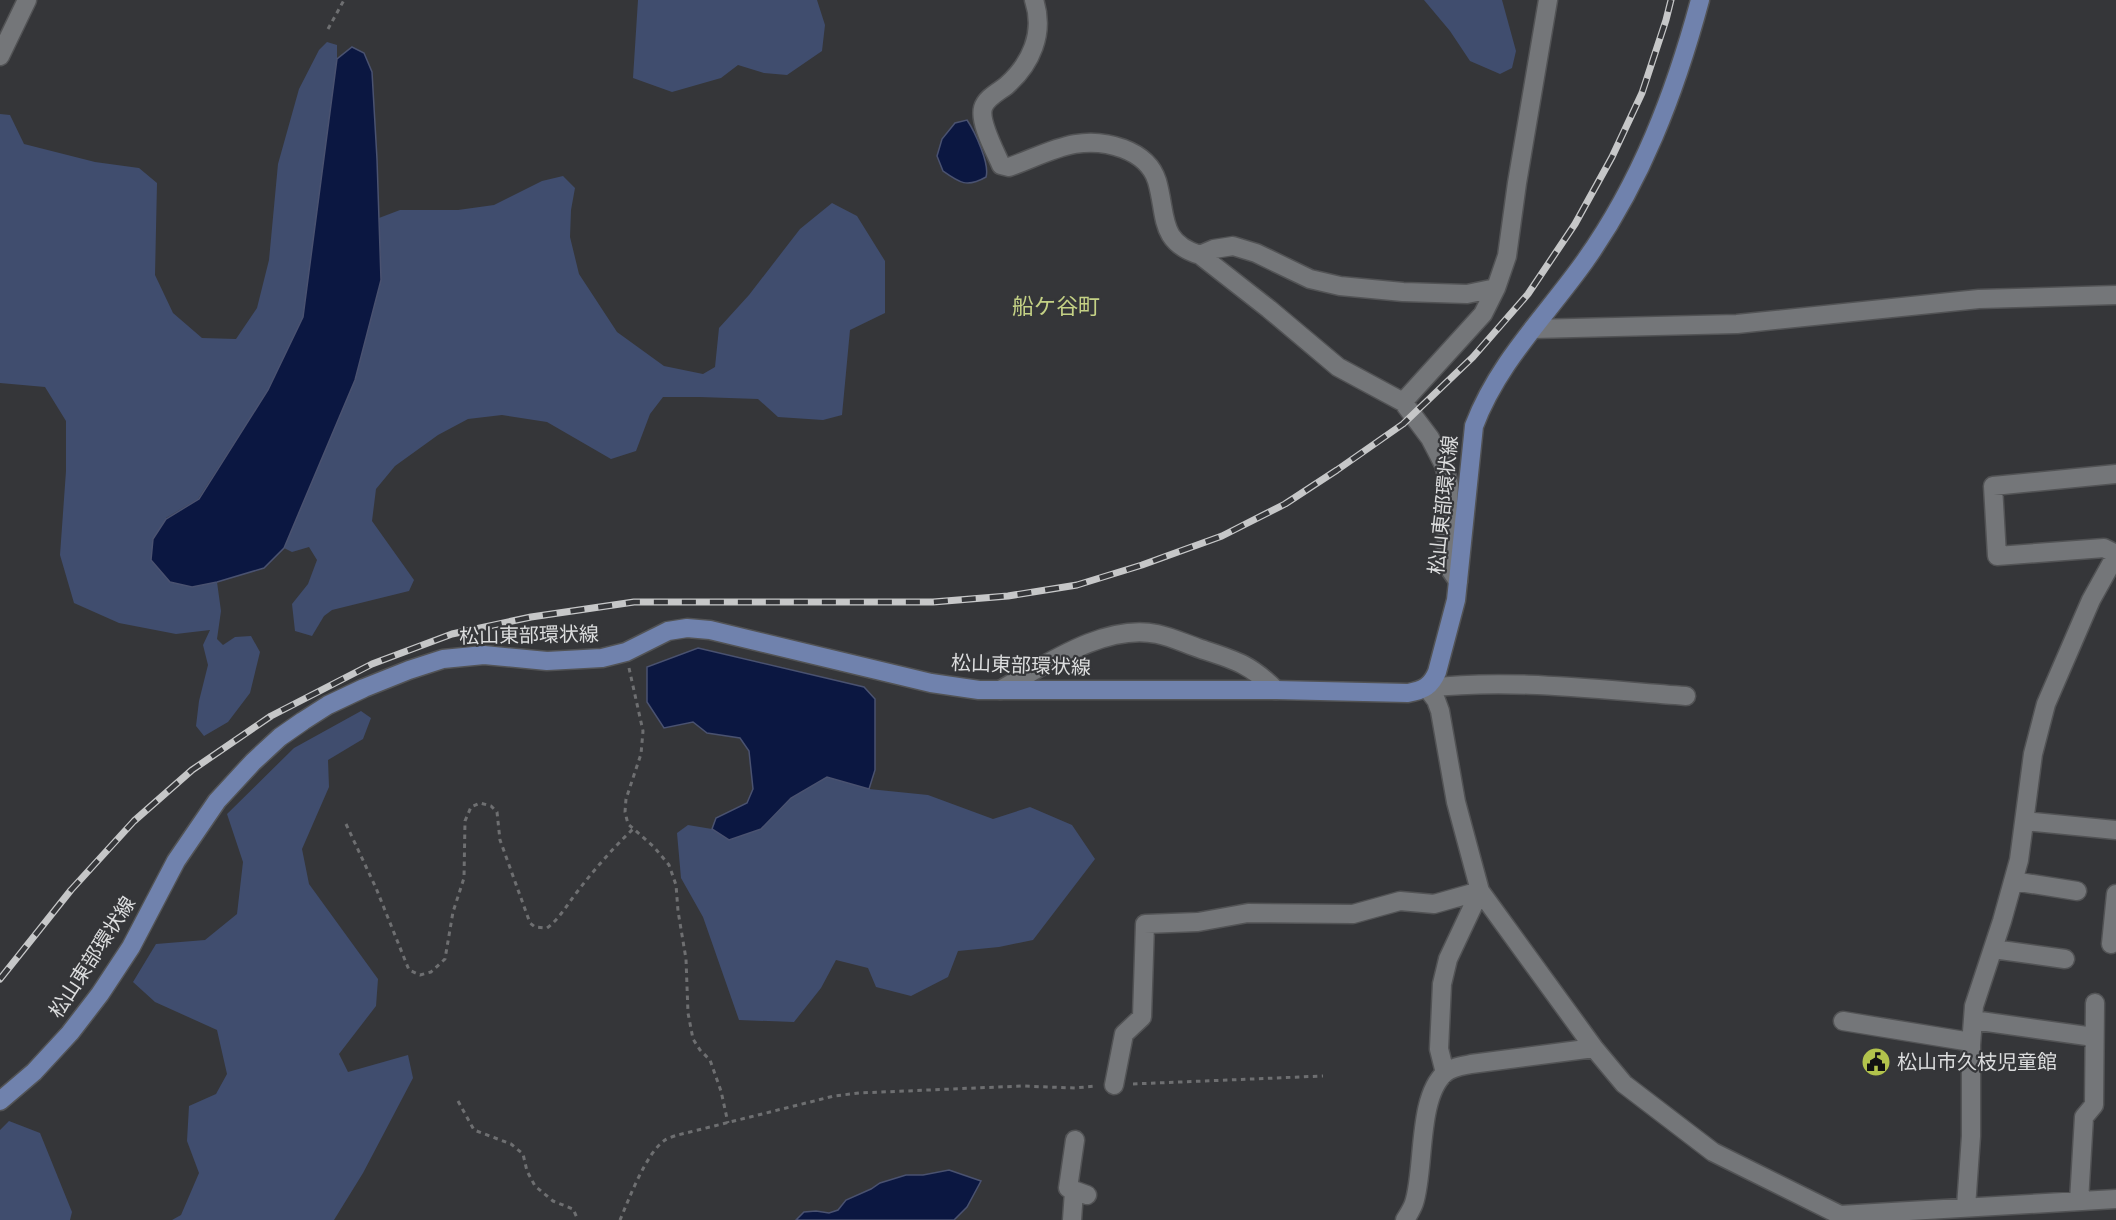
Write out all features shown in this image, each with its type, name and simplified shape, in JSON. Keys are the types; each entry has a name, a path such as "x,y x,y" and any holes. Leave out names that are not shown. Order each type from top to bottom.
{"main road":[{"name":"松山東部環状線","path":"0,1101 34,1072 70,1033 100,994 131,947 176,861 193,835 217,801 253,762 280,737 328,705 409,670 443,659 484,655 547,661 602,658 626,652 668,631 687,628 710,630 931,683 979,690 1276,690 1408,693 1427,688 1437,672 1456,600 1474,426 1494,381 1509,358 1585,261 1619,210 1645,160 1669,101 1700,0"}],"street":[{"path":"0,56 27,0"},
{"path":"1034,0 1038,11 1037,37 1033,52 1017,76 988,100 983,109 983,122 1001,165 1009,168 1075,144 1121,147 1141,157 1156,179 1164,220 1172,238 1184,250 1200,255 1338,367 1403,402 1430,438 1444,465 1449,485 1445,562 1458,581"},
{"path":"1403,402 1483,314 1496,288 1507,256 1548,0"},
{"path":"1200,255 1214,249 1233,246 1256,253 1310,279 1351,287 1467,294 1496,288"},
{"path":"1533,329 1737,324 1979,300 2116,295"},
{"path":"1966,1207 1971,1136 1971,1042 1978,990 2013,881 2025,821 2034,754 2046,704 2091,600 2116,554 2104,549 1997,556 1993,486 2116,474"},
{"path":"1000,690 1092,642 1138,632 1156,633 1233,658 1261,675 1276,690"},
{"path":"1427,688 1472,684 1686,696"},
{"path":"1427,688 1436,700 1440,711 1456,802 1480,891 1594,1048 1624,1084 1713,1152 1839,1217 1966,1207 2047,1211 2079,1201 2116,1199"},
{"path":"2025,821 2116,830"},
{"path":"2013,881 2077,891"},
{"path":"1445,1073 1439,1049 1442,984 1448,959 1480,891"},
{"path":"1114,1085 1124,1034 1142,1017 1145,924 1198,922 1248,913 1353,914 1400,901 1434,904 1480,891"},
{"path":"2111,944 2116,894"},
{"path":"1993,949 2065,959"},
{"path":"2079,1201 2084,1117 2094,1105 2095,1003"},
{"path":"1973,1020 2094,1037"},
{"path":"1843,1021 1971,1042"},
{"path":"1406,1220 1414,1204 1430,1099 1435,1085 1445,1073 1471,1064 1594,1048"},
{"path":"1072,1220 1081,1193 1068,1188 1075,1140"}],"path":[{"path":"328,29 344,0"},
{"path":"626,652 643,731 641,754 626,799 625,812 628,824 654,847 669,865 676,885 686,959 688,1013 693,1039 710,1060 728,1123"},
{"path":"346,824 376,888 409,970 420,975 431,972 445,959 453,912 464,878 465,821 471,807 480,803 491,806 497,812 498,833 503,851 531,923 535,927 547,928 558,920 609,852 633,829"},
{"path":"620,1220 637,1181 655,1150 665,1140 834,1096 1022,1086 1075,1088 1323,1076"},
{"path":"458,1101 474,1130 511,1144 523,1154 527,1171 535,1186 553,1201 573,1209 578,1220"}],"shaded area":[{"path":"638,0 817,0 825,25 822,51 787,75 764,73 738,65 721,78 672,92 633,78"},
{"path":"1424,0 1502,0 1516,51 1512,68 1500,74 1470,61 1450,31"},
{"path":"327,42 337,45 337,59 303,317 268,390 198,499 166,518 192,587 217,582 221,611 217,639 223,645 235,637 251,636 260,652 250,693 228,722 204,736 196,726 199,701 208,665 203,645 210,630 176,634 119,623 74,603 60,555 66,471 66,421 45,387 0,383 0,114 10,115 24,144 95,162 139,168 157,183 155,275 173,313 202,338 236,339 257,308 269,260 278,164 299,89 319,50"},
{"path":"352,47 364,53 372,72 381,280 355,380 284,548 264,568 192,587 170,582 151,560 153,539 166,519 199,499 268,390 303,317 337,59"},
{"path":"967,120 981,148 987,171 986,177 964,183 943,171 937,156 942,139 955,123"},
{"path":"563,176 575,188 570,237 579,274 617,332 664,366 703,374 715,367 719,328 749,295 800,229 832,203 857,216 885,261 885,313 850,330 842,415 823,420 778,417 758,399 663,397 650,414 636,451 611,459 547,422 502,415 468,419 438,435 395,466 376,489 372,521 414,580 409,591 332,610 324,616 312,636 295,631 292,604 308,584 317,560 309,547 292,552 284,548 355,380 381,280 379,218 400,210 458,210 494,205 542,181"},
{"path":"698,648 864,687 875,699 875,770 869,789 827,777 791,798 761,829 729,840 712,829 716,818 747,803 753,789 749,751 740,738 707,733 693,722 664,728 647,702 647,667"},
{"path":"361,711 371,718 363,739 328,760 329,787 302,849 309,884 378,979 376,1006 339,1054 348,1072 408,1055 413,1078 363,1173 334,1220 172,1220 181,1215 199,1173 187,1141 189,1106 216,1094 227,1074 217,1030 155,1002 133,982 156,944 205,940 237,914 243,862 227,814 294,748"},
{"path":"827,777 869,789 928,795 993,819 1030,807 1072,825 1095,859 1033,940 999,947 958,951 948,977 911,996 876,987 868,968 836,960 821,988 794,1022 739,1020 703,917 681,878 677,833 688,825 712,829 729,840 760,829 791,798"},
{"path":"9,1121 40,1133 72,1212 70,1220 0,1220 0,1130"},
{"path":"949,1170 981,1181 967,1207 954,1220 796,1220 804,1212 829,1213 838,1210 846,1200 880,1183 906,1175 923,1175"}],"railway":[{"path":"0,979 71,890 134,821 192,770 271,716 372,664 452,634 531,617 634,602 933,602 1008,596 1077,585 1142,565 1222,536 1285,504 1403,424 1473,357 1528,294 1575,224 1612,157 1642,93 1671,0"}],"place":[{"name":"松山市久枝児童館","path":"1876,1062"}],"district":[{"name":"船ケ谷町","path":"1056,306"}]}
